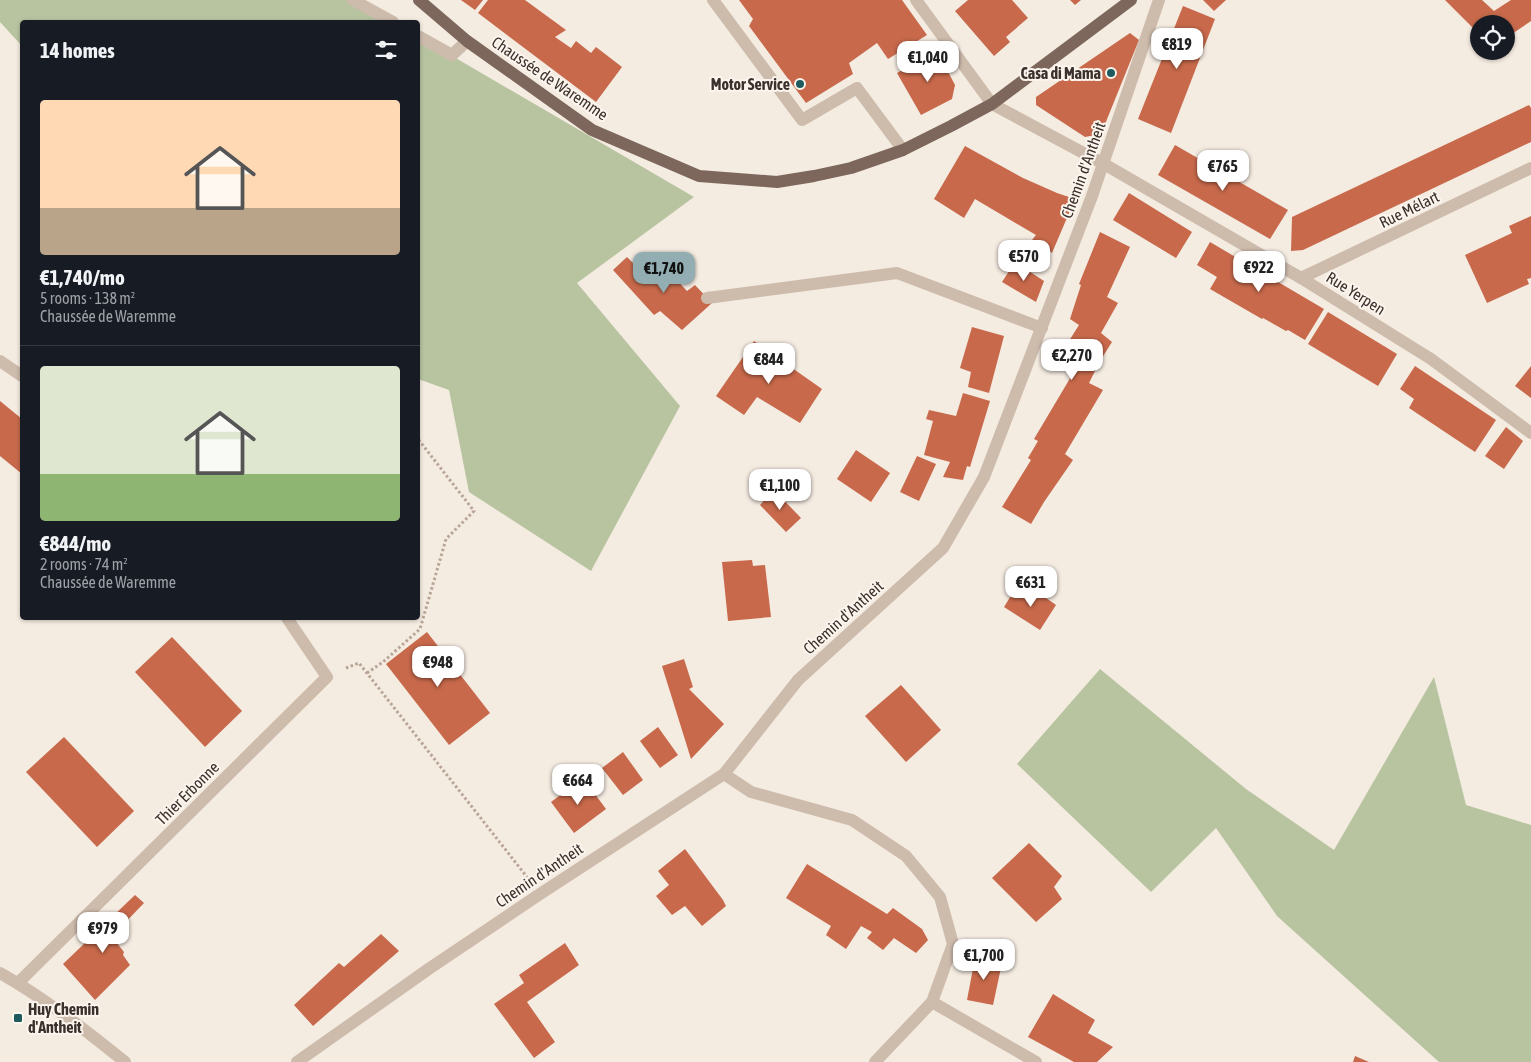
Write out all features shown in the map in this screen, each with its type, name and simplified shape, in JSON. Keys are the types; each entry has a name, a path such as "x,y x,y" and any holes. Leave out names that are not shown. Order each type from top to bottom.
{"main road":[{"name":"Chaussée de Waremme","path":"419,0 466,41 592,130 698,176 778,182 851,168 904,150 992,104 1131,0"}],"street":[{"path":"353,0 389,20"},
{"path":"713,0 802,120 857,88 904,150"},
{"path":"916,0 992,104"},
{"name":"Chemin d'Antheit","path":"297,1062 532,899 724,774 798,680 943,548 984,477 1104,164 1159,0"},
{"path":"420,37 452,55 466,41"},
{"name":"Rue Yerpen","path":"992,104 1104,164 1302,278 1431,359 1531,433"},
{"name":"Rue Mélart","path":"1302,278 1531,168"},
{"path":"707,298 897,273 1042,328"},
{"path":"0,361 20,375"},
{"path":"288,620 327,677"},
{"name":"Thier Erbonne","path":"18,983 327,677"},
{"path":"724,774 751,792 852,820 906,856 940,897 953,944 932,1002 875,1062"},
{"path":"0,973 18,983 98,1040 125,1062"},
{"path":"932,1002 1036,1062"}],"path":[{"path":"367,673 383,662 420,629 446,539 474,511 420,442"},
{"path":"327,677 359,662 514,860"}],"green space":[{"path":"0,0 353,0 389,20 20,20 20,44 0,22"},
{"path":"420,37 694,197 577,283 680,406 591,571 469,492 449,390 420,380"},
{"path":"1100,669 1246,789 1334,850 1434,677 1466,805 1531,825 1531,1062 1439,1062 1277,916 1216,828 1151,892 1017,764"}],"building":[{"path":"461,0 483,0 475,10"},
{"path":"488,0 525,0 566,30 555,37 571,48 576,41 591,53 596,47 622,67 596,102 478,13"},
{"path":"739,0 902,0 927,35 888,59 877,43 849,63 853,74 806,103 749,26 753,19"},
{"path":"968,0 1012,0 1028,18 1006,37 1010,42 994,56 955,11"},
{"path":"1070,0 1081,0 1075,5"},
{"path":"1203,0 1226,0 1214,11"},
{"path":"1445,0 1482,0 1494,11 1511,0 1531,0 1531,21 1515,32 1515,15 1470,15 1470,25"},
{"path":"1183,6 1215,19 1171,133 1138,119"},
{"path":"1130,33 1139,40 1101,134 1085,137 1036,105 1036,97"},
{"path":"937,51 955,85 952,99 921,115 897,73"},
{"path":"1529,105 1531,108 1531,142 1303,250 1291,251 1292,217"},
{"path":"1175,145 1288,210 1270,239 1158,175"},
{"path":"965,146 1023,178 1075,199 1052,253 1032,240 1036,235 975,199 964,218 934,199"},
{"path":"1129,193 1192,232 1176,258 1113,220"},
{"path":"1531,216 1531,278 1527,279 1529,284 1487,303 1465,255 1512,233 1509,226"},
{"path":"1100,232 1130,247 1107,297 1118,303 1101,333 1112,342 1089,383 1103,390 1065,454 1073,460 1031,524 1002,507 1031,460 1028,458 1038,441 1034,439 1072,375 1058,366 1070,346 1067,344 1079,325 1070,319 1081,285 1079,284"},
{"path":"1210,242 1324,309 1305,340 1288,330 1286,331 1262,319 1210,289 1217,277 1197,265"},
{"path":"627,257 652,282 667,270 687,291 695,285 712,303 682,330 660,311 654,315 613,270"},
{"path":"1015,262 1044,281 1036,302 1002,282"},
{"path":"1328,312 1397,354 1378,386 1308,344"},
{"path":"972,327 1004,336 989,393 968,387 971,372 960,368"},
{"path":"754,341 822,389 800,423 757,397 744,415 716,396"},
{"path":"1415,366 1496,420 1475,452 1409,408 1414,399 1400,389"},
{"path":"1531,366 1531,398 1515,386"},
{"path":"963,393 990,401 970,467 967,466 963,480 943,477 950,462 924,455 933,421 926,419 929,410 956,416"},
{"path":"0,401 20,417 20,472 0,456"},
{"path":"1506,427 1523,441 1504,469 1485,456"},
{"path":"856,450 890,473 871,502 837,479"},
{"path":"917,456 936,464 919,501 900,492"},
{"path":"774,490 801,518 786,532 760,505"},
{"path":"752,560 753,566 765,565 771,617 728,621 722,562"},
{"path":"1015,589 1034,601 1039,593 1056,605 1040,630 1004,607"},
{"path":"427,632 490,713 449,745 386,664"},
{"path":"172,637 242,711 205,747 135,672"},
{"path":"684,659 693,687 689,689 724,724 691,759 662,666"},
{"path":"901,685 941,730 906,762 865,716"},
{"path":"658,727 678,755 660,768 640,741"},
{"path":"64,737 134,811 97,847 26,772"},
{"path":"623,752 643,780 623,795 602,768"},
{"path":"583,778 606,809 574,833 551,802"},
{"path":"1029,843 1062,876 1054,887 1062,899 1036,922 992,878"},
{"path":"685,849 726,906 702,926 685,906 672,915 656,896 669,885 658,871"},
{"path":"807,864 887,914 893,908 922,929 928,940 916,953 894,938 883,950 867,938 872,932 861,926 846,949 826,935 831,926 786,898"},
{"path":"135,895 144,903 116,932 120,937 116,942 124,952 123,955 130,965 95,1000 63,964"},
{"path":"381,934 399,951 313,1026 294,1005 339,963 344,967"},
{"path":"565,943 579,965 527,1002 555,1042 534,1058 494,1004 524,983 519,975"},
{"path":"975,958 1002,963 993,1005 967,1000"},
{"path":"1053,994 1095,1020 1088,1033 1113,1047 1097,1062 1074,1062 1028,1037"},
{"path":"1355,1056 1369,1062 1353,1062"}],"place":[{"name":"Casa di Mama","path":"1111,73"},
{"name":"Motor Service","path":"800,84"},
{"name":"Huy Chemin d'Antheit","path":"18,1018"}]}
